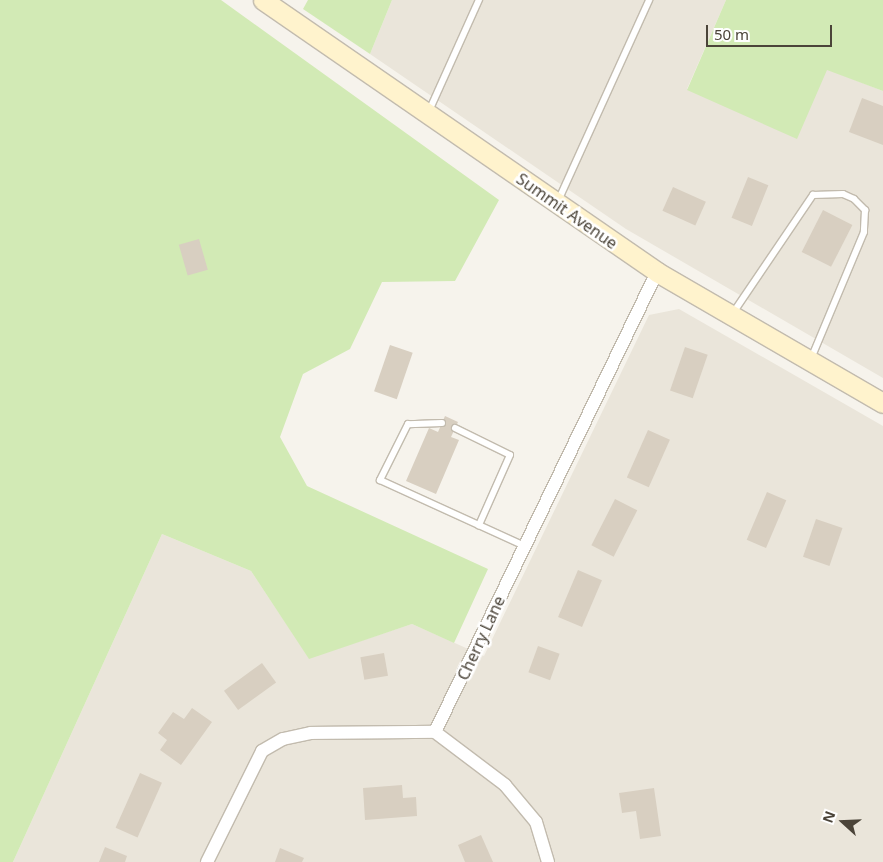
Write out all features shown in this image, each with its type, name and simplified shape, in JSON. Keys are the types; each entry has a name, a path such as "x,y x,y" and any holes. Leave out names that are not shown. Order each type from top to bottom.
{"main road":[{"name":"Summit Avenue","path":"263,0 657,272 730,318 883,402"}],"street":[{"name":"Cherry Lane","path":"434,732 657,272"},
{"path":"207,862 262,751 283,739 311,734 434,732 505,785 536,822 548,862"}],"lane":[{"path":"428,115 479,0"},
{"path":"557,204 650,0"},
{"path":"730,318 813,195 843,194 854,199 865,210 864,232 809,363"},
{"path":"442,423 408,424 380,480 525,546"},
{"path":"455,428 510,455 479,525"}],"shaded area":[{"path":"392,0 726,0 687,89 827,69 883,91 883,378 626,229 370,54"},
{"path":"679,309 883,426 883,862 13,862 162,534 251,571 309,658 412,624 484,656 649,315"}],"green space":[{"path":"0,0 221,0 499,200 455,281 382,282 350,349 303,374 280,437 307,486 488,569 454,643 412,624 309,659 251,571 162,534 13,862 0,862"},
{"path":"308,0 392,0 370,54 303,9"},
{"path":"726,0 883,0 883,91 827,70 797,139 687,90"}],"building":[{"path":"862,98 883,106 883,145 849,132"},
{"path":"748,177 768,185 752,226 732,218"},
{"path":"673,187 706,202 695,225 662,211"},
{"path":"823,210 852,225 831,267 802,252"},
{"path":"199,239 208,270 188,276 179,245"},
{"path":"390,345 413,353 397,399 374,391"},
{"path":"685,347 708,355 693,398 670,390"},
{"path":"445,416 458,422 451,437 459,440 436,494 406,481 429,428 438,432"},
{"path":"648,430 670,440 649,487 627,478"},
{"path":"767,492 786,500 766,548 747,540"},
{"path":"615,499 637,510 614,557 591,545"},
{"path":"816,519 842,528 829,566 803,557"},
{"path":"578,570 602,580 582,627 558,617"},
{"path":"538,646 560,654 550,680 528,672"},
{"path":"384,653 388,676 364,680 360,657"},
{"path":"262,663 276,682 238,710 224,691"},
{"path":"192,708 212,722 181,765 160,750 167,740 158,733 173,712 184,719"},
{"path":"140,773 162,783 138,838 116,828"},
{"path":"402,785 403,798 416,797 417,816 365,820 363,788"},
{"path":"654,788 661,836 640,839 636,811 622,813 619,793"},
{"path":"481,835 493,862 465,862 458,845"},
{"path":"105,847 127,856 125,862 99,862"},
{"path":"280,848 304,858 302,862 275,862"}]}
